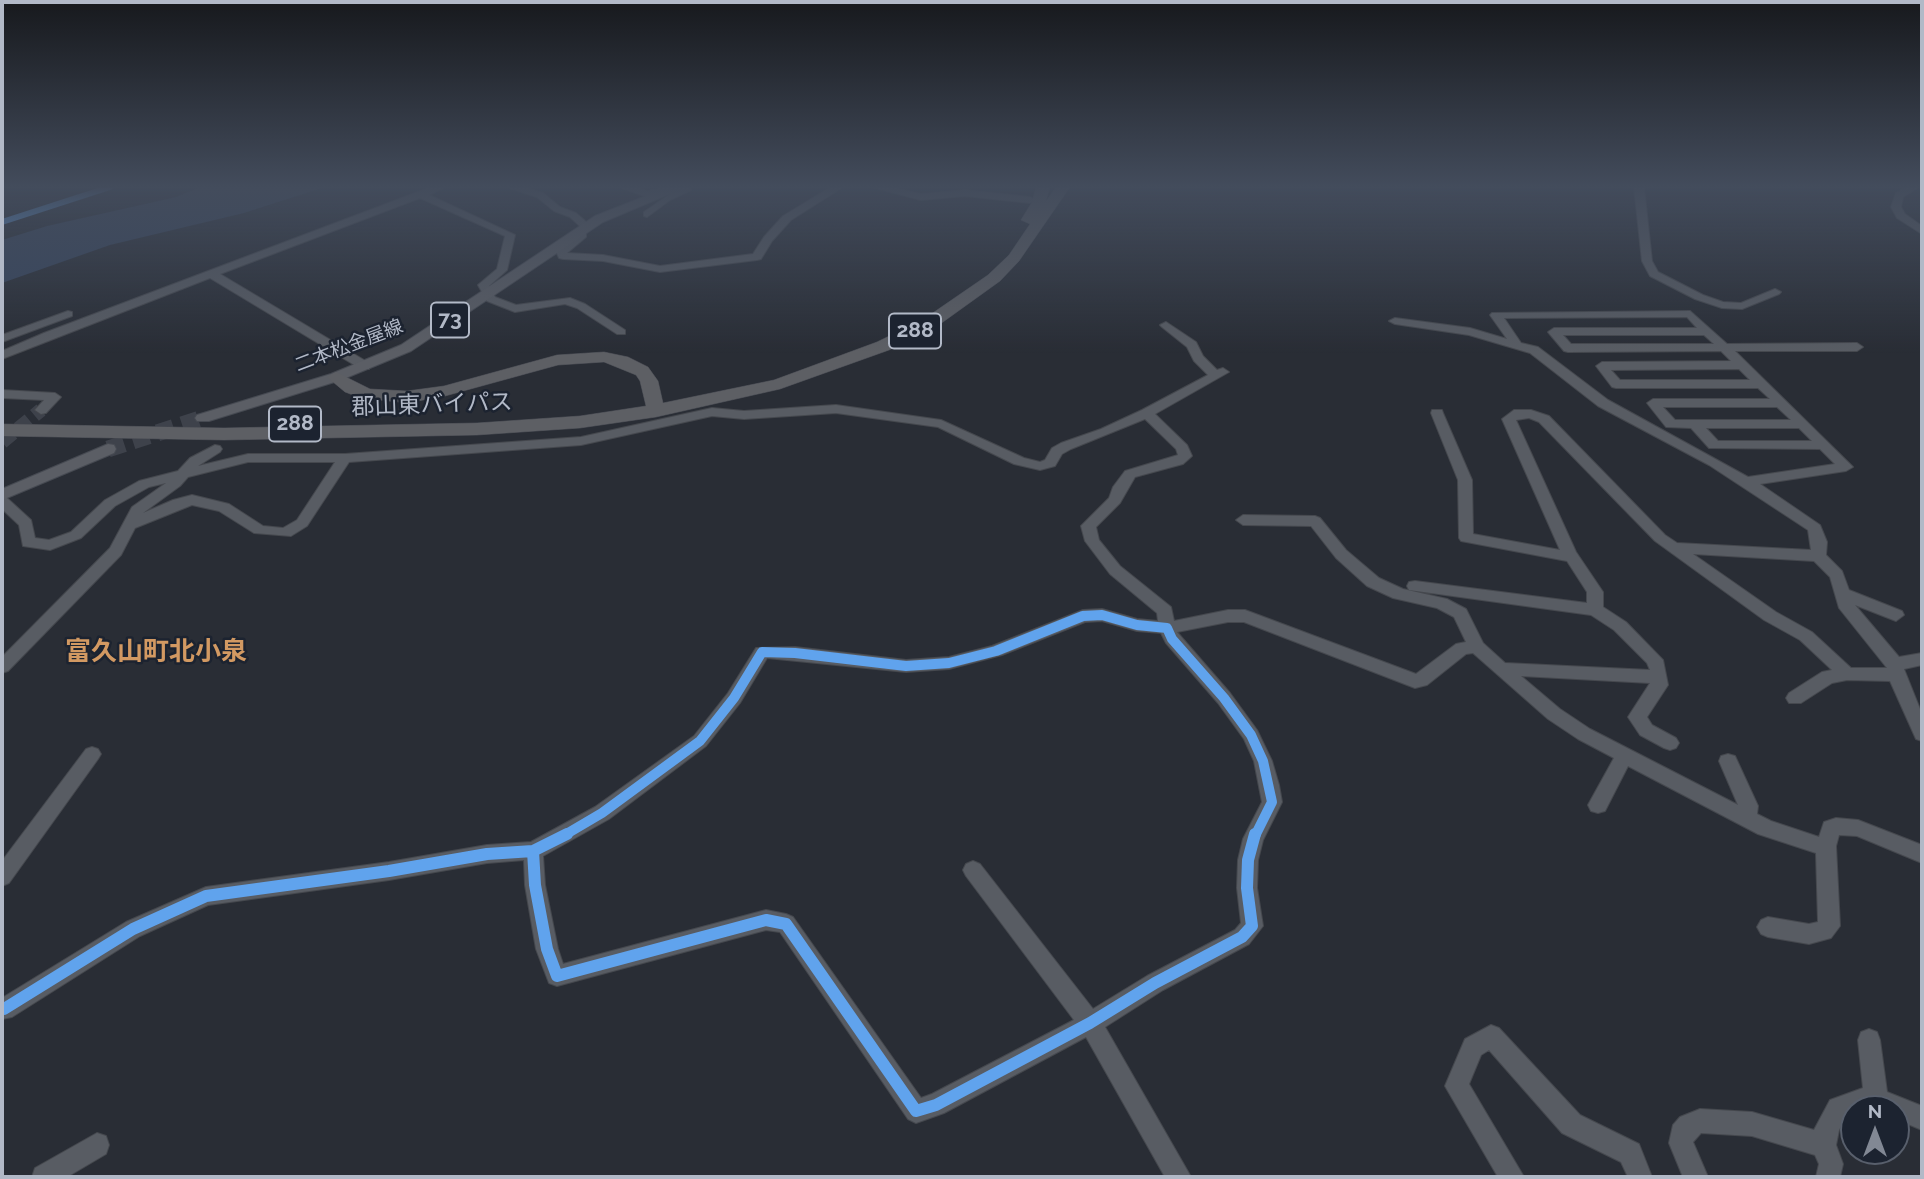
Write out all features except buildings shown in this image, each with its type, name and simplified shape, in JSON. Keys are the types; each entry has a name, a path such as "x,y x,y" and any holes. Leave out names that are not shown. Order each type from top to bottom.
{"highway":[{"path":"1009,264 1011,249 1015,242"},
{"name":"郡山東バイパス","path":"2,430 211,434 402,432 533,426 745,393 816,372 883,346 930,323 977,292 1009,264 1024,242"},
{"path":"1009,264 1031,242"},
{"path":"336,377 351,388 367,394 407,397 446,391 557,360 604,357 622,360 642,371 649,381 655,409"},
{"name":"郡山東バイパス","path":"2,418 219,424 345,423 589,417 655,409"}],"main road":[{"name":"二本松金屋線","path":"203,418 336,377 421,341 564,242"},
{"path":"2,495 108,449"}],"street":[{"path":"2,355 294,242"},
{"path":"509,242 504,267 483,285 487,295 514,309 566,300 581,306 621,332"},
{"path":"575,242 561,253 566,257 603,258 660,269 759,256 766,242"},
{"path":"1645,242 1647,261 1654,274 1699,298 1722,305 1742,306 1775,292"},
{"path":"574,257 616,254"},
{"path":"210,273 365,366"},
{"path":"2,339 68,314 2,346"},
{"path":"1517,345 1496,315 1690,314 1846,467 1747,482"},
{"path":"1395,321 1470,331 1543,355 1603,403 1794,510 1815,528 1819,542 1818,556"},
{"path":"2,500 26,523 28,542 50,545 82,531 110,503 132,489 257,457 345,458 581,441 707,412 744,415 827,409 942,424 1010,457 1040,466 1050,463 1057,451 1066,446 1106,432 1147,413 1219,373 1198,358 1192,345 1166,325"},
{"path":"1706,331 1554,331 1567,348 1857,347"},
{"path":"1741,365 1602,366 1616,384 1760,384"},
{"path":"2,394 55,397 41,410"},
{"path":"1780,403 1653,403 1671,424 1801,424"},
{"path":"533,851 535,885 547,949 557,976 766,920 786,924 916,1111 936,1105 1090,1023 1156,983 1242,937 1252,926 1247,888 1248,860 1253,839 1272,802 1270,785 1251,735 1224,698 1172,639 1167,628 1166,611 1115,570 1092,541 1088,526 1115,500 1120,487 1130,474 1178,461 1185,456 1182,448 1147,413"},
{"path":"1437,413 1465,480 1466,538 1572,557"},
{"path":"1595,610 1595,592 1572,557 1510,419 1514,414 1531,414 1544,419 1638,518 1770,616 1807,636 1847,674"},
{"path":"1695,424 1714,445 1822,445"},
{"path":"5,659 116,551 137,510 183,474 195,461 215,449"},
{"path":"129,525 178,503 192,500 224,507 260,530 286,533 302,523 345,458"},
{"path":"1243,520 1315,520 1341,554 1377,584 1399,594 1441,603 1460,613 1477,647 1554,714 1624,756 1748,820 1826,848"},
{"path":"1675,548 1818,556 1837,575 1845,604 1895,670 1922,734"},
{"path":"1377,584 1398,584 1503,600 1595,610 1620,626 1655,660 1659,677 1656,693 1637,717 1646,730 1670,743"},
{"path":"1843,594 1896,615"},
{"path":"2,1011 133,929 206,896 389,871 487,853 533,851 602,813 700,741 734,698 762,652 795,653 906,666 948,663 996,651 1083,616 1102,615 1137,625 1167,628 1228,616 1245,616 1415,681 1421,681 1462,648 1477,647"},
{"path":"1795,698 1828,677 1895,670 1922,659"},
{"path":"1500,669 1659,677"},
{"path":"2,877 92,754"},
{"path":"1598,805 1624,756"},
{"path":"1728,761 1748,806 1748,820"},
{"path":"1768,927 1809,934 1824,931 1829,926 1826,848 1830,828 1843,825 1922,853"},
{"path":"972,870 1090,1023 1179,1177"},
{"path":"1512,1177 1457,1086 1466,1059 1474,1047 1491,1036 1570,1124 1630,1153 1640,1177"},
{"path":"1869,1041 1876,1095"},
{"path":"1828,1177 1831,1164 1824,1145 1827,1128 1840,1107"},
{"path":"1696,1177 1681,1143 1682,1134 1689,1126 1700,1121 1752,1124 1824,1145"},
{"path":"44,1177 97,1145"}],"water":[{"path":"2,242 122,242 110,245 2,283"}],"tunnel":[{"path":"2,442 41,410"},
{"path":"108,449 203,418"}],"cycle path":[{"path":"4,1009 133,929 206,896 389,871 487,854 533,851 602,813 700,741 734,698 762,652 795,653 906,666 949,663 996,651 1083,616 1102,615 1137,625 1167,628 1172,639 1224,698 1251,735 1263,761 1272,802 1253,839 1248,860 1247,888 1252,926 1242,937 1155,983 1090,1023 936,1105 916,1111 786,924 766,920 557,976 547,949 535,885 533,851"}],"district":[{"name":"富久山町北小泉","path":"156,652"}]}
